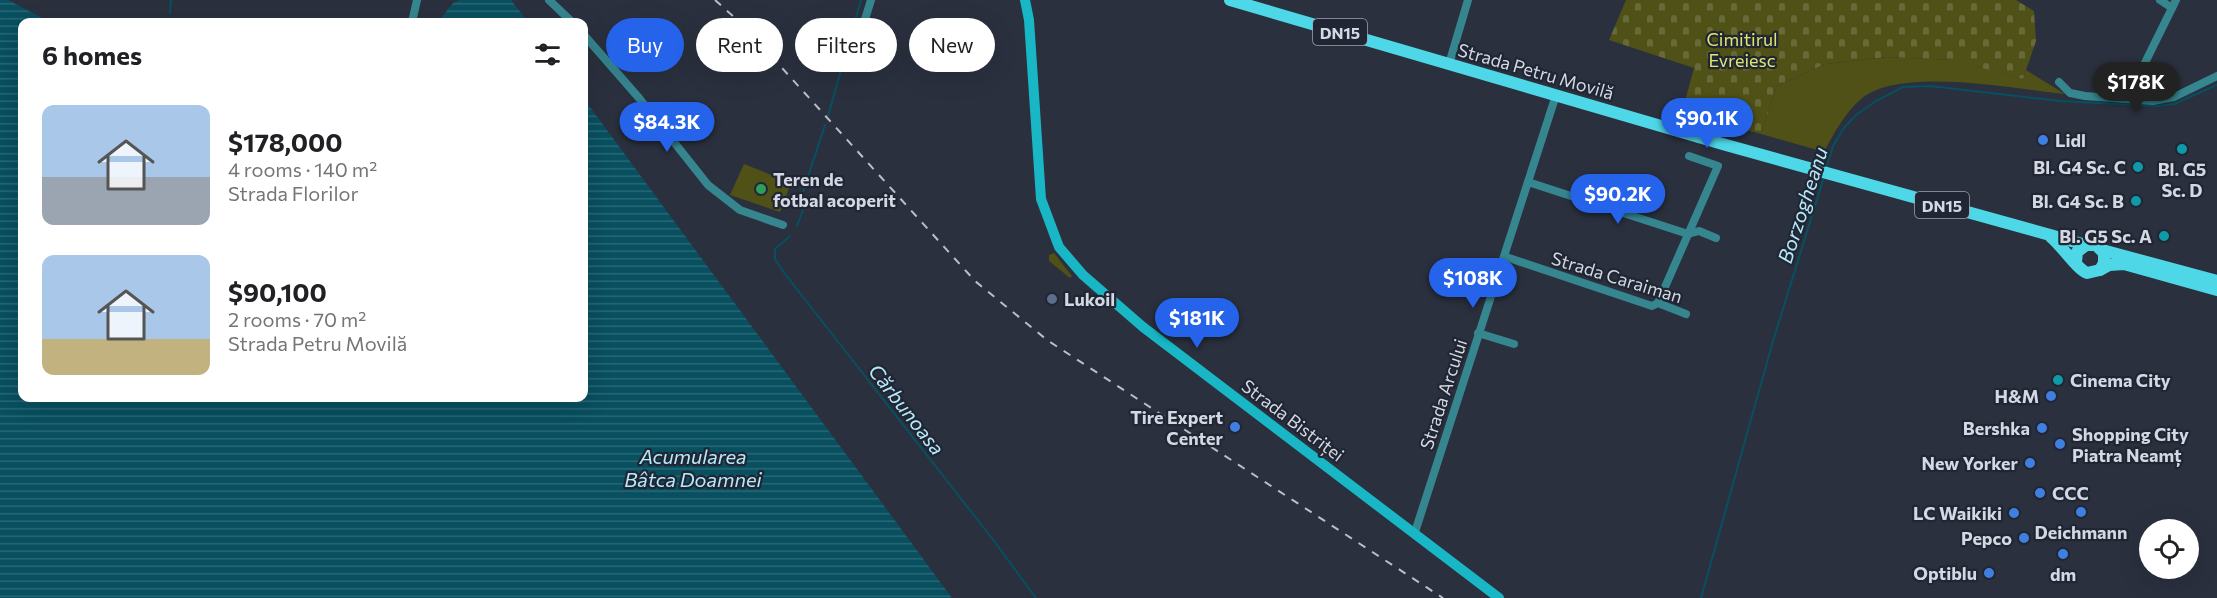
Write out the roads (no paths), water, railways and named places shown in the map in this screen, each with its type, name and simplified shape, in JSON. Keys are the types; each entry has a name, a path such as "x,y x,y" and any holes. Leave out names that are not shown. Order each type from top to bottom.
{"main road":[{"name":"Strada Bistriței","path":"1025,0 1029,20 1041,199 1050,226 1066,257 1143,327 1499,598"},
{"name":"Strada Bistriței","path":"1029,20 1031,0"},
{"name":"Strada Petru Movilă","path":"1230,0 2050,236"},
{"name":"DN15","path":"2050,236 2086,245 2096,245 2102,250 2217,281"},
{"name":"DN15","path":"2050,236 2076,262 2079,268 2087,273 2115,263 2124,264 2217,290"},
{"path":"2076,262 2077,252 2086,245"},
{"path":"2100,270 2105,260 2102,250"}],"street":[{"path":"413,18 417,0"},
{"path":"549,0 568,18"},
{"path":"865,18 871,0"},
{"path":"1449,64 1468,0"},
{"path":"2138,77 2174,4 2160,0"},
{"path":"588,40 639,98 708,185 740,210 783,225"},
{"path":"2059,82 2070,93 2153,101 2174,97 2217,76"},
{"name":"Strada Arcului","path":"1415,532 1478,333 1506,257 1556,95"},
{"path":"1658,303 1718,166 1689,156"},
{"path":"1528,182 1688,234 1699,231 1716,238"},
{"name":"Strada Caraiman","path":"1506,257 1652,306 1658,303 1686,314"},
{"path":"1478,333 1514,344"}],"water":[{"name":"Acumularea Bâtca Doamnei","path":"0,0 8,0 42,18 18,18 18,402 588,402 588,104 952,598 0,598"},
{"path":"460,0 511,0 525,18 441,18 453,3"}],"waterway":[{"path":"170,13 171,0"},
{"name":"Cărbunoasa","path":"828,116 861,0"},
{"name":"Borzogheanu","path":"1826,169 1833,146 1843,129 1856,115 1903,87 1930,86 2060,101 2156,106 2174,104 2217,85"},
{"name":"Cărbunoasa","path":"797,226 804,207 802,195 825,125"},
{"name":"Borzogheanu","path":"1701,598 1773,341 1824,177"},
{"name":"Cărbunoasa","path":"790,236 775,249 775,259 785,274 1036,598"}],"railway":[{"path":"715,0 744,26 975,281 1047,340 1443,598"}],"place":[{"name":"Lidl","path":"2043,140"},
{"name":"Bl. G5 Sc. D","path":"2182,149"},
{"name":"Bl. G4 Sc. C","path":"2138,167"},
{"name":"Teren de fotbal acoperit","path":"761,189"},
{"name":"Bl. G4 Sc. B","path":"2136,201"},
{"name":"Bl. G5 Sc. A","path":"2164,236"},
{"name":"Lukoil","path":"1052,299"},
{"name":"Cinema City","path":"2058,380"},
{"name":"H&M","path":"2051,396"},
{"name":"Tire Expert Center","path":"1235,427"},
{"name":"Bershka","path":"2042,428"},
{"name":"Shopping City Piatra Neamț","path":"2060,444"},
{"name":"New Yorker","path":"2030,463"},
{"name":"CCC","path":"2040,493"},
{"name":"Deichmann","path":"2081,512"},
{"name":"LC Waikiki","path":"2014,513"},
{"name":"Pepco","path":"2024,538"},
{"name":"dm","path":"2063,554"},
{"name":"Optiblu","path":"1989,573"}],"park label":[{"name":"Cimitirul Evreiesc","path":"1742,49"}]}
